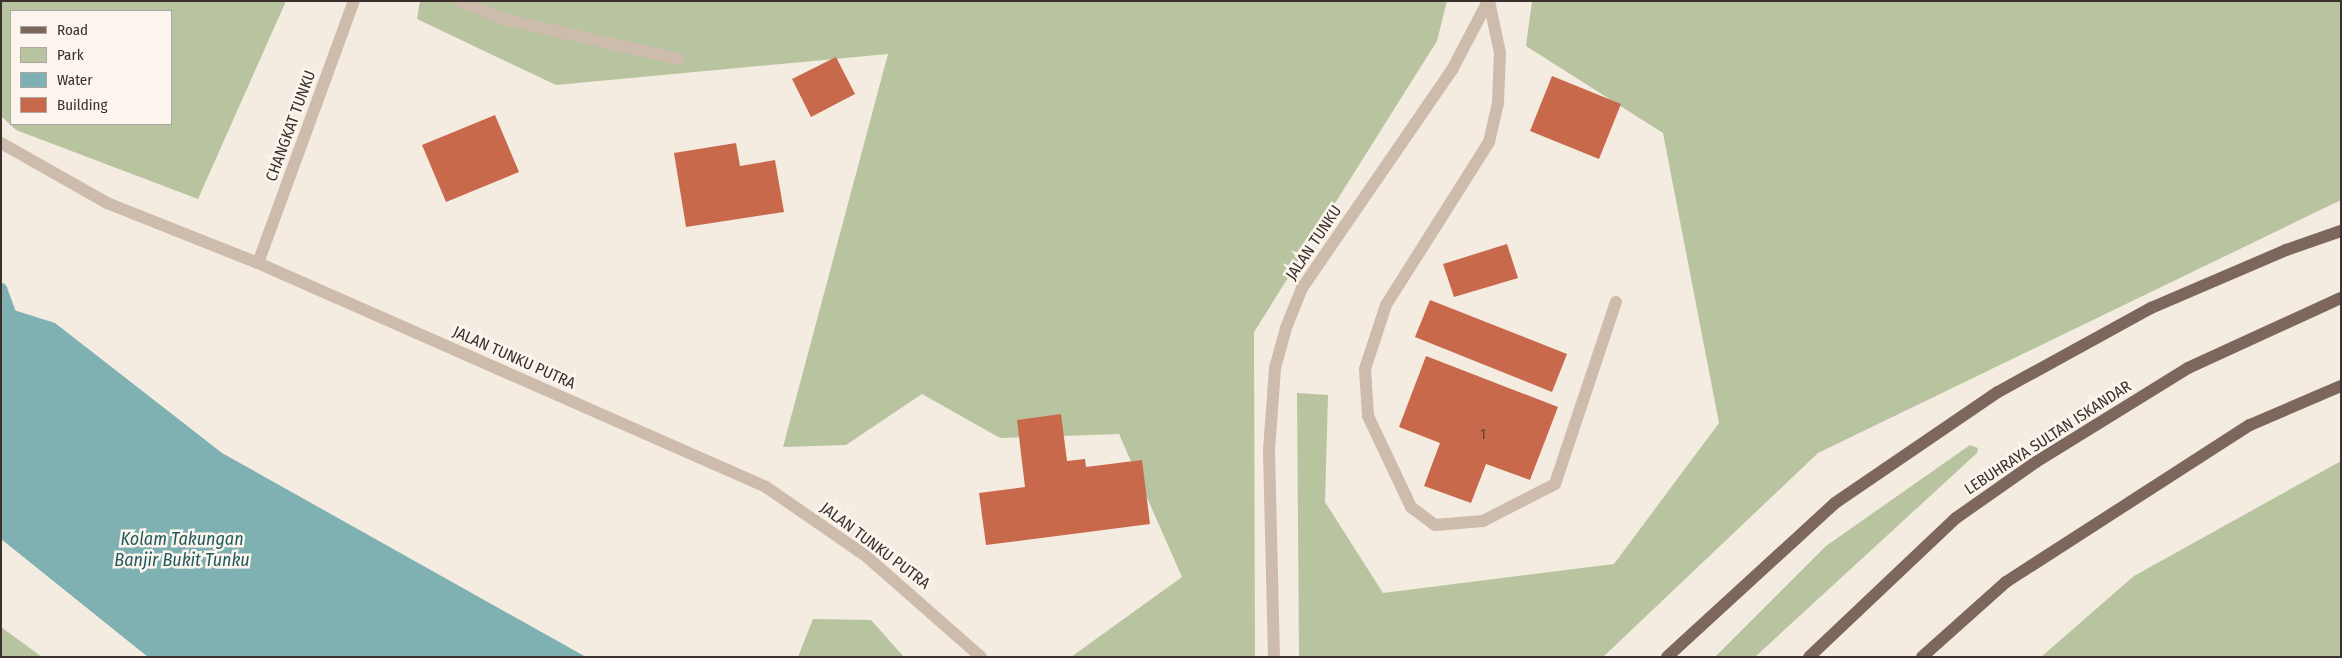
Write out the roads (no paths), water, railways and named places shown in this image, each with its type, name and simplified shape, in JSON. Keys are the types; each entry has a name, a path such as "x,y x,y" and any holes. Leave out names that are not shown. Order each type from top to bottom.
{"main road":[{"path":"1667,657 1835,503 1998,392 2151,308 2286,250 2341,231"},
{"name":"LEBUHRAYA SULTAN ISKANDAR","path":"1809,657 1956,518 2036,462 2188,368 2341,298"},
{"path":"1922,657 2006,582 2250,425 2341,386"}],"street":[{"name":"CHANGKAT TUNKU","path":"258,263 354,1"},
{"path":"460,1 502,19 679,59"},
{"path":"1489,1 1500,53 1498,104 1488,142 1386,305 1365,368 1368,416 1411,507 1435,525 1483,521 1556,484 1616,302"},
{"name":"JALAN TUNKU","path":"1274,657 1270,450 1275,368 1286,328 1302,288 1452,70 1489,1"},
{"name":"JALAN TUNKU PUTRA","path":"1,143 107,203 258,263 766,487 866,556 981,657"}],"water":[{"name":"Kolam Takungan Banjir Bukit Tunku","path":"1,306 55,323 222,453 586,657 148,657 1,539"}],"waterway":[{"path":"1,288 14,324"}]}
